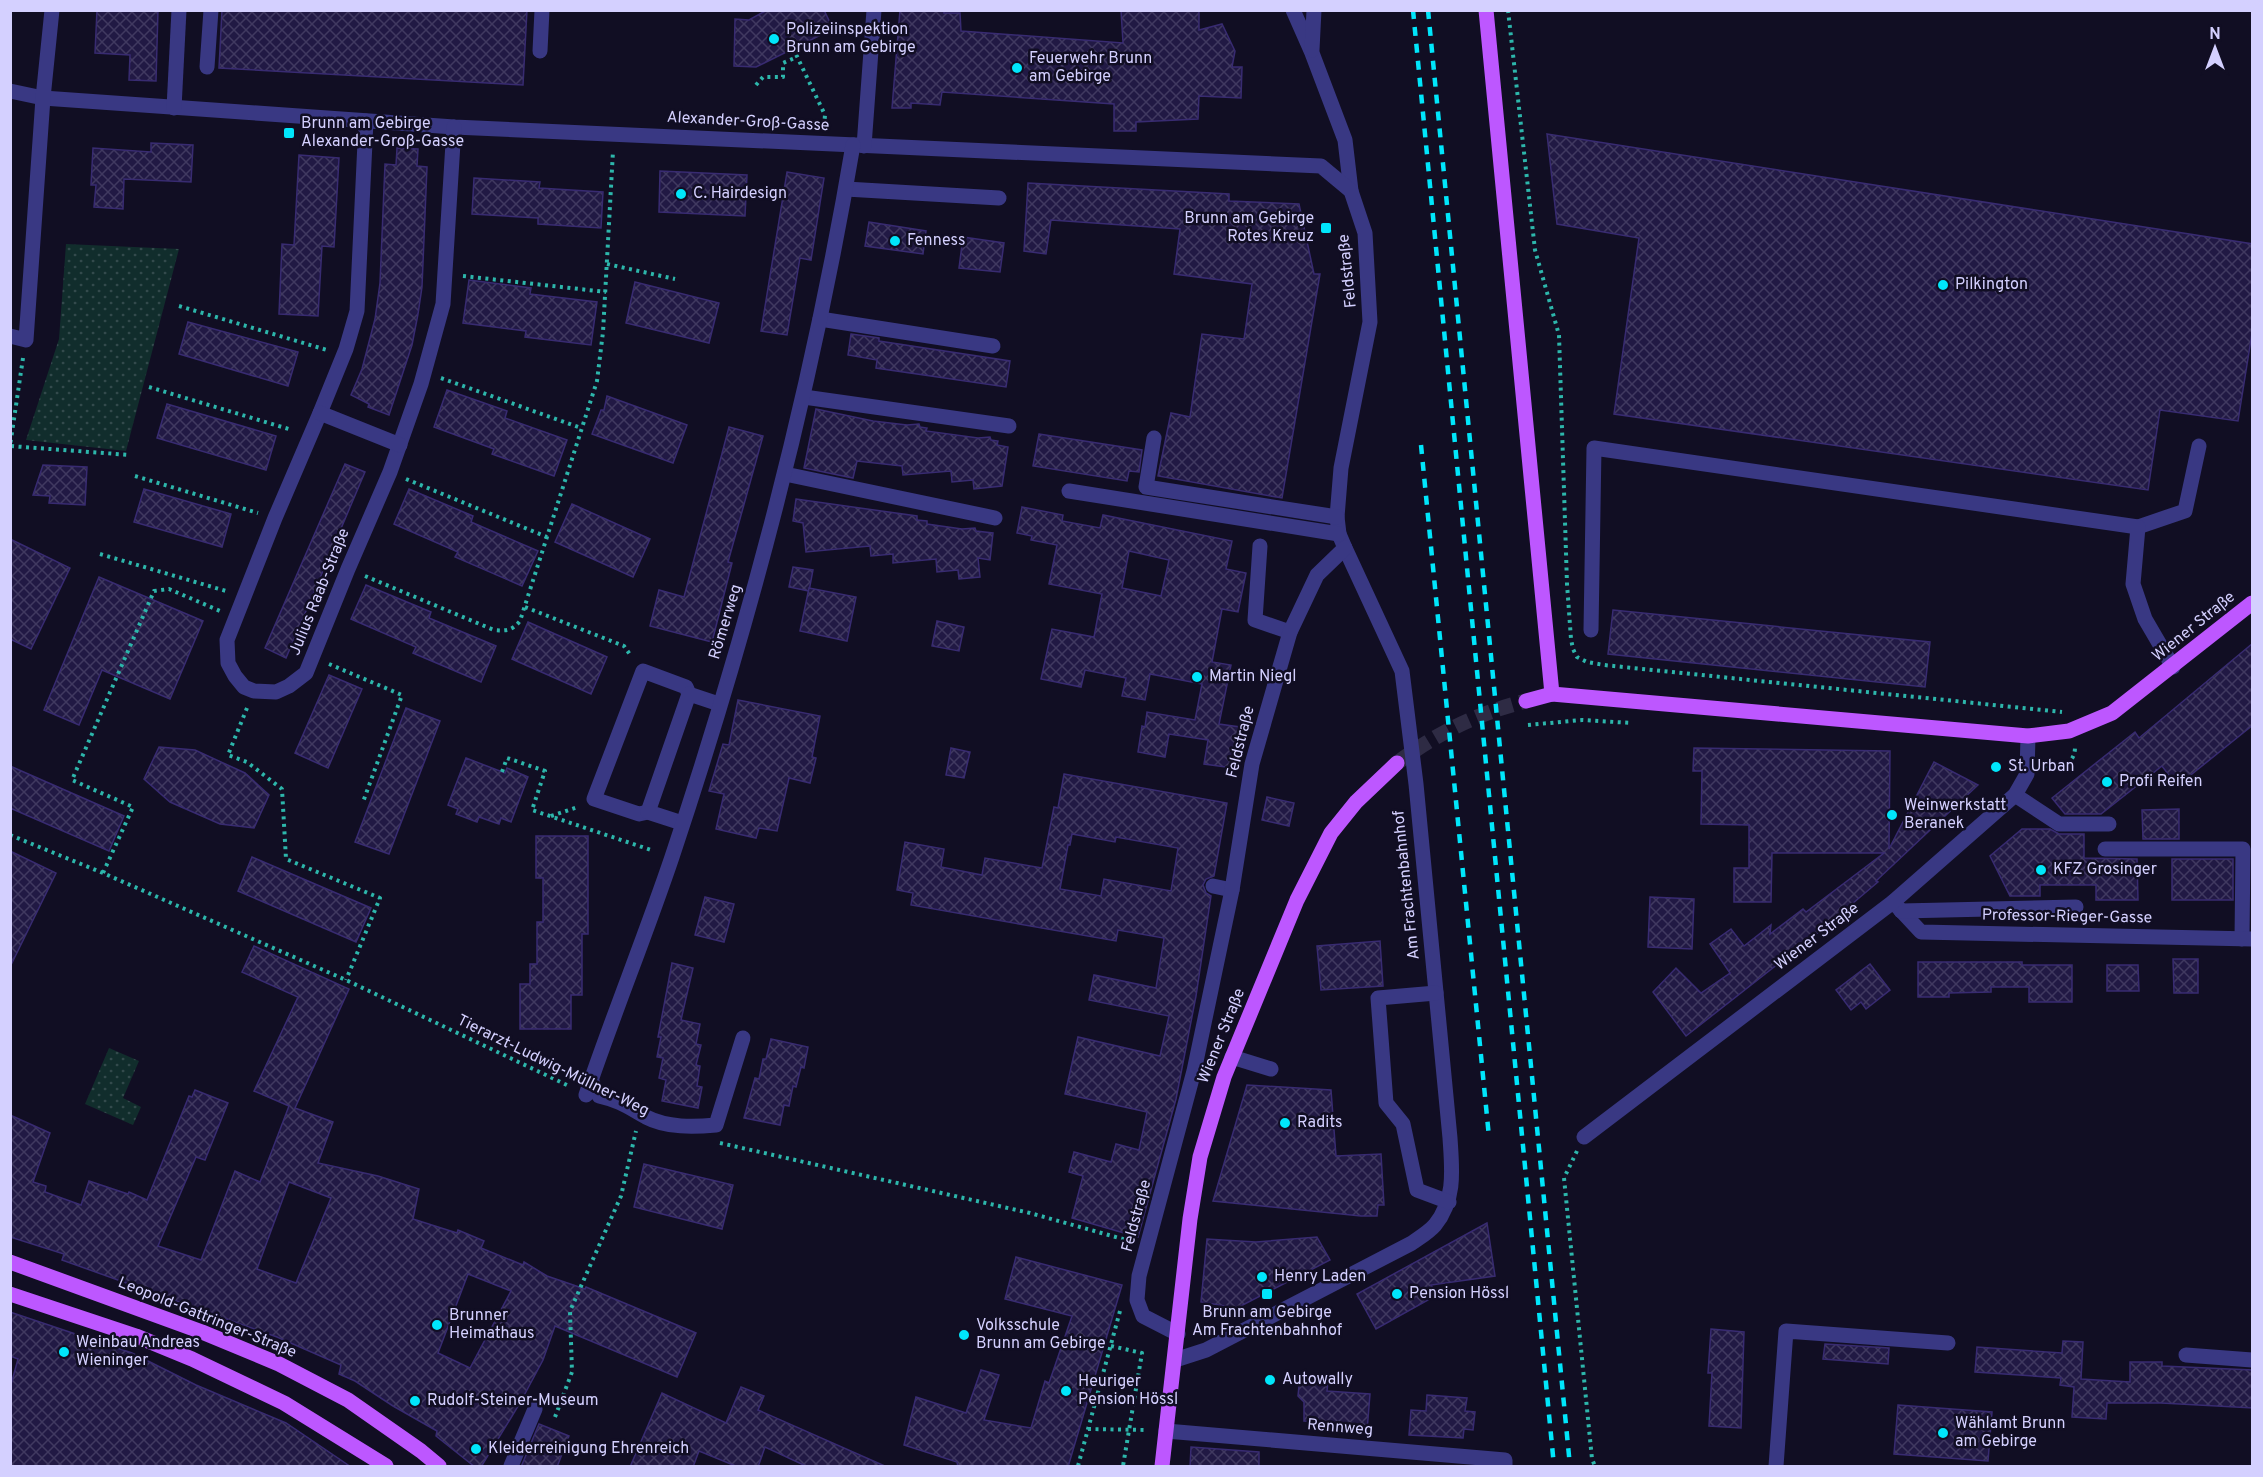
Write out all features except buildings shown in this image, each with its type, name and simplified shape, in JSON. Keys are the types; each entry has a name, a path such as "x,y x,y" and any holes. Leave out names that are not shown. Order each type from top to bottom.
{"main road":[{"path":"1486,10 1552,693"},
{"name":"Wiener Straße","path":"1526,700 1552,693 2028,736 2069,730 2112,713 2253,603"},
{"name":"Wiener Straße","path":"1162,1467 1190,1220 1200,1157 1211,1114 1297,900 1331,833 1356,802 1396,763"},
{"name":"Leopold-Gattringer-Straße","path":"10,1262 201,1332 279,1364 348,1400 421,1451 439,1467"},
{"path":"10,1294 125,1332 192,1359 284,1403 386,1467"},
{"path":"192,1359 201,1332"}],"street":[{"path":"10,336 26,340 43,98 52,10"},
{"path":"174,108 180,10"},
{"path":"207,67 211,10"},
{"path":"540,51 542,10"},
{"name":"Römerweg","path":"588,1088 671,857 756,586 804,397 846,189 858,146 874,10"},
{"path":"1293,10 1345,140 1351,191"},
{"path":"1312,53 1314,10"},
{"name":"Alexander-Groß-Gasse","path":"10,91 43,98 454,127 1321,166 1351,191"},
{"path":"254,691 244,687 228,663 227,640 275,518 321,413 357,311 366,121"},
{"name":"Julius Raab-Straße","path":"254,691 276,692 289,686 306,673 400,445 443,304 454,127"},
{"path":"846,189 999,198"},
{"name":"Feldstraße","path":"1178,1334 1143,1316 1137,1300 1139,1276 1194,1071 1232,890 1252,764 1290,632 1317,575 1342,541 1337,517 1341,468 1370,322 1365,233 1351,191"},
{"path":"820,319 993,346"},
{"path":"804,397 1009,426"},
{"path":"321,413 400,445"},
{"path":"1154,438 1146,487 1337,517"},
{"path":"1591,630 1594,448 2138,527 2185,511 2199,446"},
{"path":"785,474 995,518"},
{"path":"1069,490 1342,541"},
{"path":"2138,527 2133,584 2145,620 2173,667"},
{"name":"Am Frachtenbahnhof","path":"1174,1360 1206,1350 1412,1243 1434,1227 1449,1202 1452,1181 1450,1138 1416,784 1402,671 1342,541"},
{"path":"1260,546 1255,620 1290,632"},
{"path":"648,812 689,694 686,687 643,671 594,799 639,814 648,812 682,823"},
{"path":"689,694 719,704"},
{"name":"Wiener Straße","path":"1584,1137 1897,906 2015,795 2028,774 2028,736"},
{"path":"2015,795 2059,824 2109,824"},
{"path":"2105,849 2243,849 2248,939"},
{"path":"1213,886 1232,890"},
{"path":"1897,906 2076,907"},
{"name":"Professor-Rieger-Gasse","path":"1897,906 1921,932 2248,939"},
{"path":"1436,993 1377,998 1386,1103 1403,1124 1418,1190 1449,1202"},
{"path":"588,1088 599,1096 620,1100 649,1118 689,1128 716,1125 743,1038"},
{"path":"1232,1057 1271,1069"},
{"path":"1776,1467 1786,1331 1948,1343"},
{"path":"2186,1355 2253,1360"},
{"path":"511,1467 535,1409"},
{"name":"Rennweg","path":"1166,1431 1505,1463"}],"path":[{"path":"1508,10 1535,250 1559,335 1567,584 1571,639 1577,657 1587,662 1604,665 2061,711 2074,743 2073,758 2068,763 2058,766 2028,766"},
{"path":"793,48 825,115 824,144"},
{"path":"756,85 762,77 783,77 783,63 797,57"},
{"path":"348,569 494,630 506,631 514,628 520,621 597,381 606,292 614,134"},
{"path":"607,264 675,279"},
{"path":"446,273 606,292"},
{"path":"178,306 343,355"},
{"path":"26,340 10,446 130,455"},
{"path":"424,372 581,428"},
{"path":"149,387 309,436"},
{"path":"390,472 547,537"},
{"path":"135,476 275,518"},
{"path":"100,554 244,596"},
{"path":"103,873 133,807 72,780 153,591 169,590 235,617"},
{"path":"525,607 624,646 643,671"},
{"path":"314,658 402,695 363,802"},
{"path":"254,691 228,755 247,762 282,789 286,859 380,898 346,980"},
{"path":"502,772 507,758 545,771 532,810 671,857"},
{"path":"550,816 594,799"},
{"name":"Tierarzt-Ludwig-Müllner-Weg","path":"10,835 103,873 346,980 552,1076 588,1088"},
{"path":"554,1419 572,1372 570,1311 621,1196 638,1124"},
{"path":"1584,1137 1564,1178 1592,1460 1595,1467"},
{"path":"719,1143 1030,1213 1148,1247"},
{"path":"1078,1467 1123,1300"},
{"path":"1111,1346 1142,1353 1123,1467"},
{"path":"1088,1430 1166,1431"}],"green space":[{"path":"66,244 179,249 126,451 26,440 59,339"},
{"path":"109,1048 139,1061 123,1098 141,1107 133,1125 85,1104"}],"tunnel":[{"path":"1397,763 1458,725 1526,701"}],"railway":[{"path":"1413,10 1554,1466"},
{"path":"1428,10 1570,1466"},
{"path":"1421,445 1489,1137"}],"place":[{"name":"Polizeiinspektion Brunn am Gebirge","path":"774,39"},
{"name":"Feuerwehr Brunn am Gebirge","path":"1017,68"},
{"name":"Brunn am Gebirge Alexander-Groß-Gasse","path":"289,133"},
{"name":"C. Hairdesign","path":"681,194"},
{"name":"Brunn am Gebirge Rotes Kreuz","path":"1326,228"},
{"name":"Fenness","path":"895,241"},
{"name":"Pilkington","path":"1943,285"},
{"name":"Martin Niegl","path":"1197,677"},
{"name":"St. Urban","path":"1996,767"},
{"name":"Profi Reifen","path":"2107,782"},
{"name":"Weinwerkstatt Beranek","path":"1892,815"},
{"name":"KFZ Grosinger","path":"2041,870"},
{"name":"Radits","path":"1285,1123"},
{"name":"Henry Laden","path":"1262,1277"},
{"name":"Brunn am Gebirge Am Frachtenbahnhof","path":"1267,1294"},
{"name":"Pension Hössl","path":"1397,1294"},
{"name":"Brunner Heimathaus","path":"437,1325"},
{"name":"Volksschule Brunn am Gebirge","path":"964,1335"},
{"name":"Weinbau Andreas Wieninger","path":"64,1352"},
{"name":"Autowally","path":"1270,1380"},
{"name":"Heuriger Pension Hössl","path":"1066,1391"},
{"name":"Rudolf-Steiner-Museum","path":"415,1401"},
{"name":"Wählamt Brunn am Gebirge","path":"1943,1433"},
{"name":"Kleiderreinigung Ehrenreich","path":"476,1449"}]}
